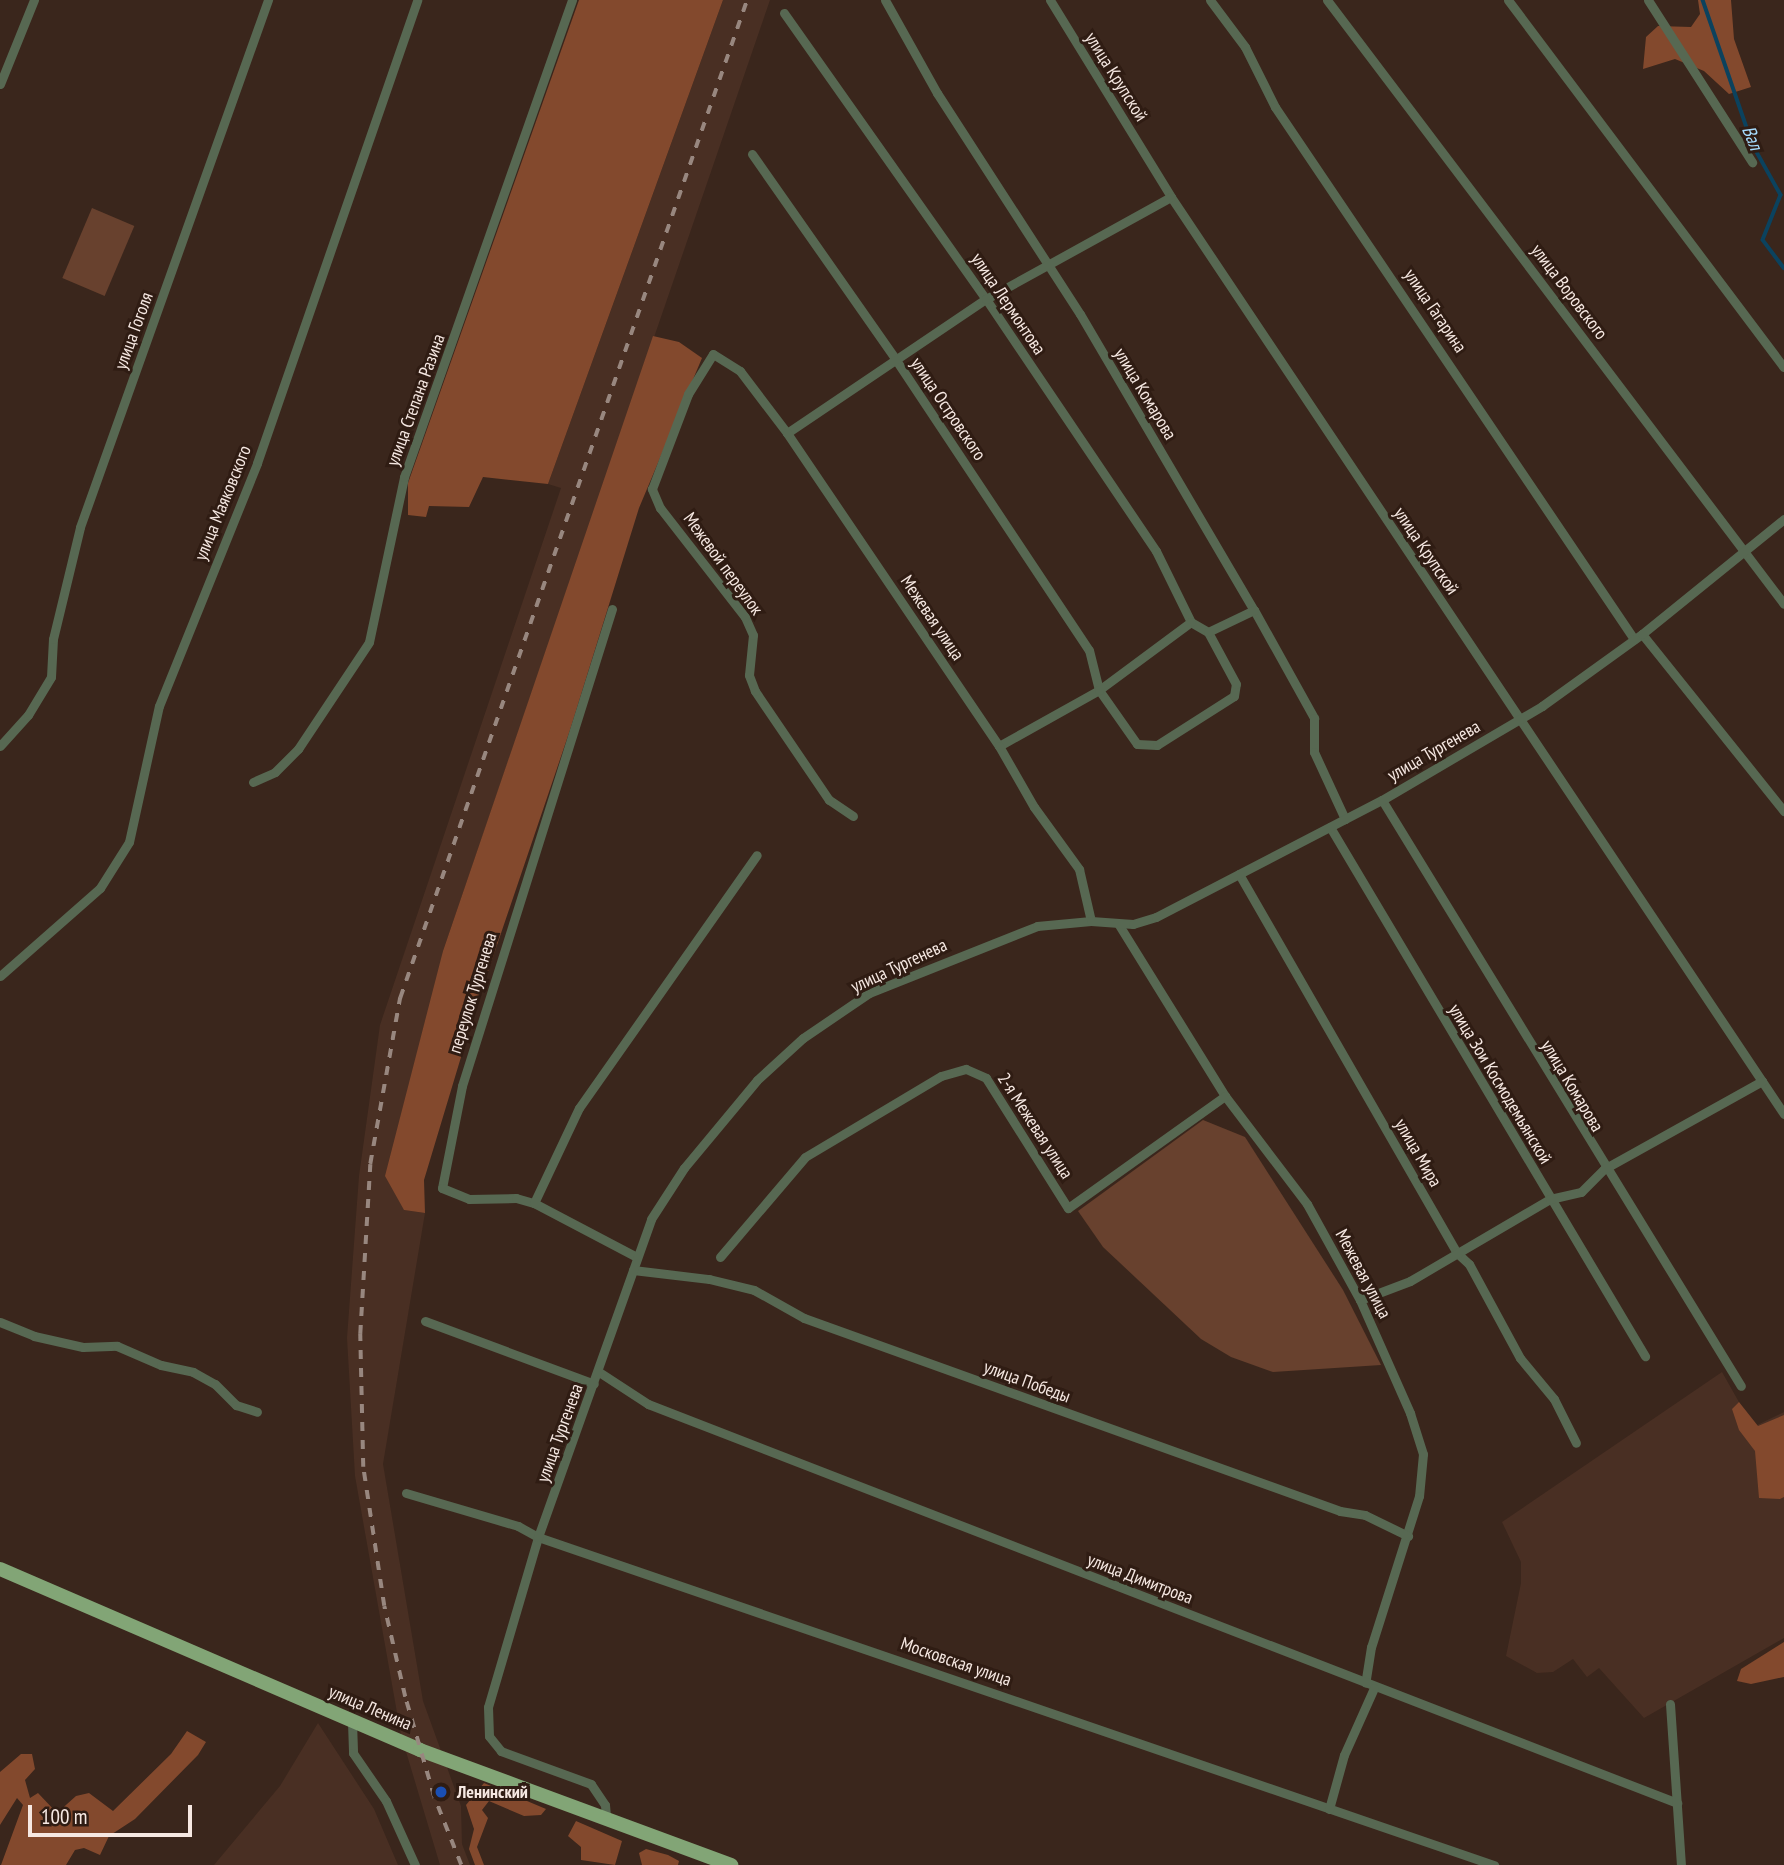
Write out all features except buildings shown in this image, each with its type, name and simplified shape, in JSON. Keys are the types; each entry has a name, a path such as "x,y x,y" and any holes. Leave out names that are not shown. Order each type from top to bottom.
{"main road":[{"name":"улица Ленина","path":"0,1569 352,1722 731,1865"}],"street":[{"path":"0,84 34,0"},
{"name":"улица Гоголя","path":"0,746 28,715 51,677 52,639 80,527 268,0"},
{"name":"улица Маяковского","path":"0,976 100,888 129,842 159,706 255,470 417,0"},
{"name":"улица Степана Разина","path":"253,782 275,772 298,749 369,642 404,477 572,0"},
{"name":"улица Комарова","path":"885,0 937,93 1047,265 1254,610 1314,718 1314,752 1345,819"},
{"name":"улица Крупской","path":"1051,0 1171,197 1784,1114"},
{"name":"улица Гагарина","path":"1210,0 1245,47 1275,107 1638,637 1784,811"},
{"name":"улица Воровского","path":"1327,0 1784,604"},
{"path":"1508,0 1784,367"},
{"path":"1648,0 1752,162"},
{"name":"улица Лермонтова","path":"784,13 986,299 1156,551 1191,622"},
{"name":"улица Островского","path":"752,154 896,360 1089,650 1099,690 1129,737 1145,746 1157,745 1234,696 1236,684 1208,632"},
{"path":"788,433 986,299 1171,197"},
{"name":"Межевая улица","path":"713,354 740,370 788,433 999,746 1034,807 1079,869 1091,921"},
{"name":"Межевой переулок","path":"713,354 688,394 652,489 660,508 746,617 753,635 749,675 755,691 829,800 853,816"},
{"name":"улица Тургенева","path":"606,1816 605,1805 590,1784 501,1751 489,1736 488,1707 538,1537 599,1372 651,1219 684,1168 757,1080 803,1038 869,993 954,956 1037,926 1091,921 1119,925 1156,917 1382,800 1520,719 1638,637 1784,519"},
{"name":"переулок Тургенева","path":"612,609 462,1086 442,1188 469,1199 516,1198 534,1203 637,1257"},
{"path":"999,746 1099,690 1191,622 1208,632 1254,610"},
{"name":"улица Комарова","path":"1382,800 1604,1169 1741,1386"},
{"name":"улица Зои Космодемьянской","path":"1330,827 1645,1356"},
{"path":"534,1203 579,1108 757,855"},
{"name":"улица Мира","path":"1239,874 1456,1252 1469,1264 1520,1358 1554,1399 1576,1443"},
{"name":"Межевая улица","path":"1119,925 1225,1096 1307,1204 1360,1300 1397,1377 1423,1454 1419,1496 1371,1647 1365,1683"},
{"name":"2-я Межевая улица","path":"720,1257 805,1157 941,1076 966,1069 986,1078 1068,1208 1225,1096"},
{"path":"1360,1300 1410,1282 1456,1252 1550,1199 1581,1192 1604,1169 1762,1081"},
{"name":"улица Победы","path":"633,1270 709,1279 754,1290 804,1318 1340,1511 1365,1515 1408,1536"},
{"path":"425,1321 594,1384"},
{"path":"0,1322 34,1336 83,1347 117,1346 161,1365 193,1372 215,1384 236,1405 257,1412"},
{"name":"улица Димитрова","path":"599,1372 648,1404 1676,1804"},
{"name":"Московская улица","path":"406,1493 517,1526 538,1537 1494,1865"},
{"path":"1329,1809 1343,1755 1374,1688"},
{"path":"1670,1704 1681,1865"},
{"path":"352,1722 352,1753 386,1801 415,1865"}],"shaded area":[{"path":"579,0 723,0 548,484 483,477 469,507 429,506 426,517 408,515 408,483"},
{"path":"723,0 770,0 443,951 404,1210 425,1213 383,1464 423,1701 461,1806 462,1844 470,1865 440,1865 401,1735 355,1476 347,1338 359,1176 380,1025 561,488 548,484"},
{"path":"1698,0 1731,0 1734,39 1751,87 1729,94 1704,71 1675,59 1643,69 1646,37 1658,26 1691,27 1700,14"},
{"path":"92,208 134,226 105,296 62,278"},
{"path":"653,336 679,342 702,358 639,508 570,730 477,1004 424,1180 425,1213 404,1210 385,1176 443,951"},
{"path":"1203,1120 1245,1137 1343,1290 1381,1365 1273,1372 1231,1357 1201,1339 1103,1247 1078,1211"},
{"path":"1722,1372 1753,1427 1784,1412 1784,1638 1644,1718 1599,1668 1587,1677 1573,1659 1553,1672 1537,1673 1506,1656 1521,1583 1521,1562 1502,1522"},
{"path":"1739,1402 1758,1426 1784,1415 1784,1497 1780,1499 1759,1498 1755,1451 1739,1430 1732,1409"},
{"path":"1784,1642 1784,1677 1751,1684 1737,1681 1741,1669"},
{"path":"318,1723 374,1809 398,1865 214,1865 280,1786"},
{"path":"187,1731 206,1742 198,1755 135,1819 109,1836 100,1855 84,1848 75,1850 66,1865 1,1865 23,1805 17,1798 0,1825 0,1772 21,1754 32,1754 35,1769 25,1780 30,1798 38,1793 57,1813 76,1796 89,1793 113,1811 171,1754"},
{"path":"484,1783 546,1809 541,1815 524,1816 489,1801 482,1810 488,1818 477,1847 484,1865 475,1865 469,1849 474,1829 466,1805"},
{"path":"576,1821 622,1841 615,1865 581,1860 581,1847 568,1836"},
{"path":"646,1849 668,1855 679,1861 678,1865 642,1865 639,1853"}],"waterway":[{"name":"Вал","path":"1703,0 1753,145 1781,195 1763,240 1784,268"}],"railway":[{"path":"461,1865 434,1797 405,1697 384,1606 363,1467 360,1334 370,1164 400,998 747,0"}],"place":[{"name":"Ленинский","path":"441,1792"}]}
